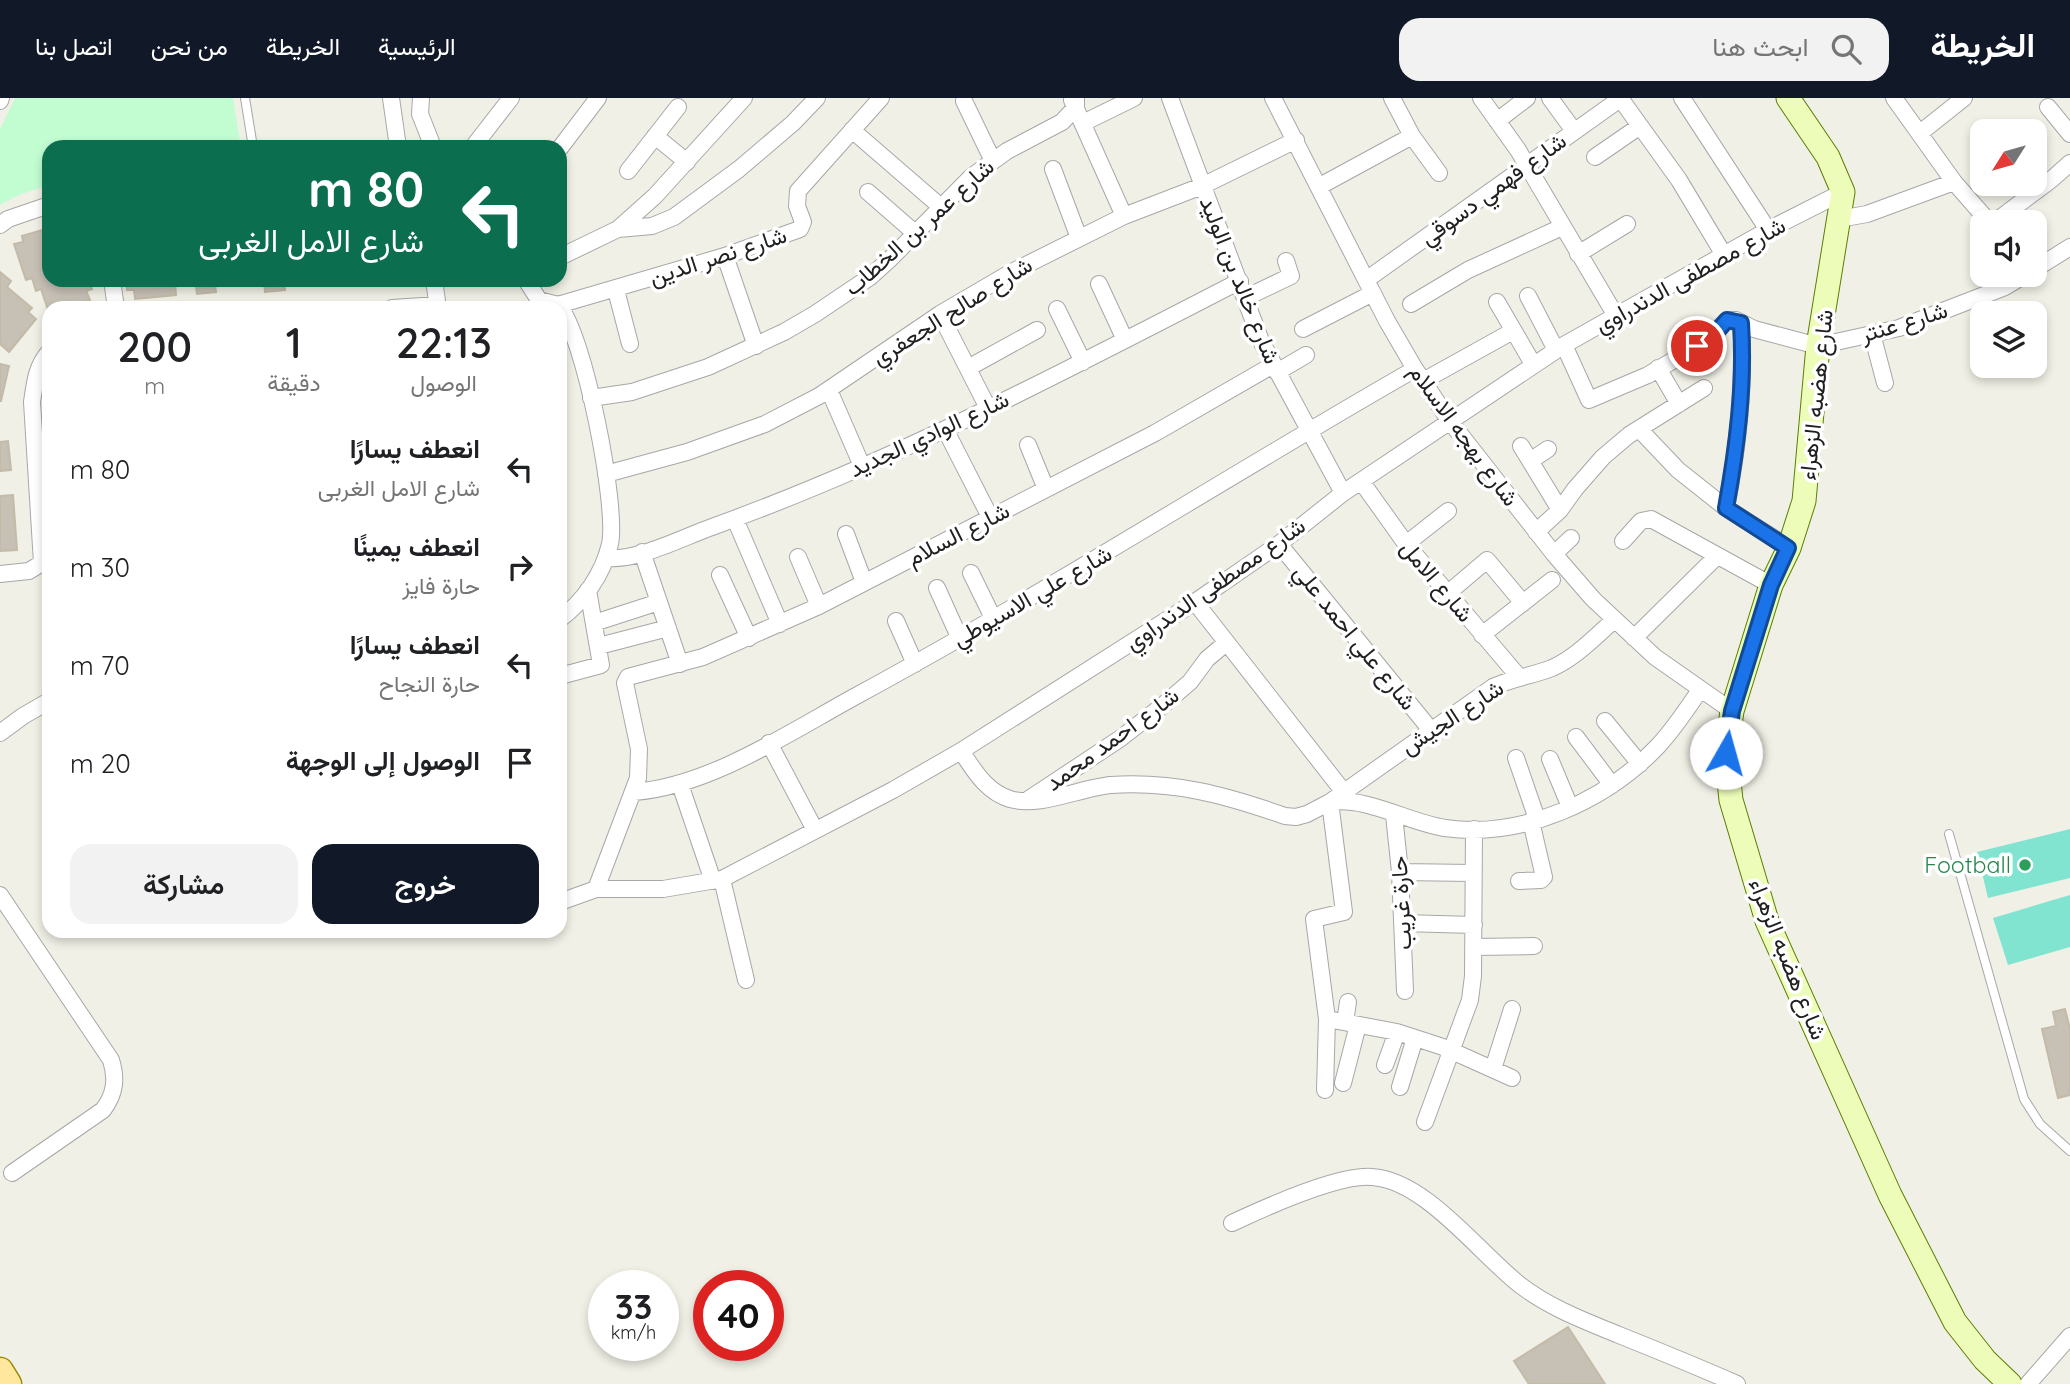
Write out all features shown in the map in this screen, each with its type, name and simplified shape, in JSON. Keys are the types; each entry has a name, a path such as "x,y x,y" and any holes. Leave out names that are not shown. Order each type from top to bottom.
{"main road":[{"path":"0,1371 8,1384"}],"street":[{"path":"391,98 397,140"},
{"path":"421,98 420,114 430,140"},
{"path":"478,140 511,98"},
{"path":"566,140 598,98"},
{"path":"567,254 618,229 655,196 744,98"},
{"path":"618,229 652,226 674,217 739,169 793,123 817,98"},
{"name":"شارع نصر الدين","path":"567,303 725,256 800,229 803,222 797,205 798,191 881,98"},
{"path":"1083,123 1134,98"},
{"name":"شارع خالد بن الوليد","path":"1170,98 1261,341 1343,493"},
{"name":"شارع بهجه الاسلام","path":"1273,98 1369,287 1419,375 1449,420 1554,554 1614,620 1700,690 1732,711"},
{"path":"1392,98 1412,136 1439,173"},
{"path":"1480,98 1527,165 1616,316"},
{"path":"1497,121 1527,98"},
{"path":"1550,98 1574,131"},
{"path":"1682,98 1768,230"},
{"path":"1788,98 1828,157 1843,192"},
{"path":"1894,98 1954,182 1978,210"},
{"path":"1920,132 1964,98"},
{"path":"1625,100 1640,126 1679,180 1724,255"},
{"name":"شارع فهمي دسوقي","path":"1303,329 1369,287 1574,131 1625,100"},
{"path":"1074,101 1124,216"},
{"name":"شارع عمر بن الخطاب","path":"592,398 644,389 708,367 784,332 840,298 870,276 971,177 1007,151 1062,122 1074,101"},
{"path":"964,102 993,161"},
{"path":"628,171 678,107"},
{"path":"2048,107 2070,134"},
{"path":"1595,157 1640,126"},
{"path":"852,130 940,207"},
{"path":"655,136 687,162"},
{"path":"1320,187 1412,136"},
{"name":"شارع صالح الجعفري","path":"606,474 687,452 765,424 829,390 940,314 1010,273 1124,216 1202,186 1296,140"},
{"path":"2011,210 2070,163"},
{"path":"1053,169 1079,238"},
{"path":"1839,219 1867,214 1954,182"},
{"path":"868,192 915,233"},
{"name":"شارع مصطفى الدندراوي","path":"567,899 596,889 663,889 717,880 961,751 1195,602 1279,544 1343,493 1560,347 1768,230 1843,192"},
{"name":"شارع هضبه الزهراء","path":"1843,192 1818,346 1804,501 1788,548 1771,585 1732,711 1726,753 1731,800 1768,921 1890,1195 1955,1322 1985,1360 2010,1384"},
{"path":"0,225 8,219 42,207"},
{"path":"1578,254 1627,224"},
{"path":"1410,304 1468,270 1562,227"},
{"path":"2047,261 2070,247"},
{"path":"725,256 755,346"},
{"path":"1245,298 1291,276 1286,261"},
{"name":"شارع الوادي الجديد","path":"606,558 623,558 734,519 862,466 1083,362 1240,281"},
{"path":"1099,284 1125,340"},
{"path":"531,287 543,301"},
{"name":"شارع عنتر","path":"1818,346 1899,328 2002,287"},
{"path":"615,290 630,344"},
{"path":"1528,296 1589,400 1634,381 1711,338 1727,320 1818,346"},
{"path":"1497,302 1533,365"},
{"path":"1057,309 1083,362"},
{"path":"940,314 988,408"},
{"path":"567,320 592,398 613,516 606,558 588,590 567,612"},
{"path":"1726,508 1735,462 1744,368 1741,323"},
{"path":"968,368 1037,330"},
{"name":"شارع علي الاسيوطي","path":"634,792 680,784 769,743 994,620 1308,430 1513,331"},
{"path":"1872,334 1885,383"},
{"name":"شارع السلام","path":"634,792 640,764 625,684 628,677 703,657 819,606 1306,355"},
{"path":"0,574 29,571 41,562 32,401 35,377 42,361"},
{"path":"1658,368 1679,404"},
{"path":"1536,532 1560,510 1603,457 1629,435 1704,388"},
{"path":"829,390 862,466"},
{"path":"945,429 990,517"},
{"path":"1639,429 1678,470 1726,508 1788,548"},
{"path":"1028,446 1046,489"},
{"path":"1521,446 1560,510"},
{"path":"1530,461 1548,449"},
{"name":"شارع الامل","path":"1361,481 1406,544 1519,677"},
{"path":"1406,544 1448,511"},
{"path":"734,519 780,624"},
{"path":"1623,541 1642,521 1648,519 1771,585"},
{"path":"846,534 864,582"},
{"path":"1554,554 1571,538"},
{"name":"شارع علي احمد علي","path":"1279,544 1430,729"},
{"path":"642,552 680,664"},
{"path":"798,556 819,606"},
{"path":"1634,638 1717,556"},
{"path":"1447,594 1487,560 1523,603"},
{"path":"971,573 994,620"},
{"path":"720,575 749,638"},
{"path":"1482,635 1552,580"},
{"path":"937,588 960,639"},
{"path":"567,674 601,665 588,590"},
{"path":"594,623 659,602"},
{"path":"1195,602 1336,797 1344,912 1314,919 1327,1019 1325,1090"},
{"name":"شارع الجيش","path":"1024,802 1107,786 1180,786 1215,793 1285,816 1296,817 1336,797 1493,687 1539,673 1566,660 1614,620"},
{"path":"896,621 915,664"},
{"path":"598,646 668,628"},
{"name":"شارع احمد محمد","path":"1024,802 1162,706 1226,643"},
{"path":"1336,797 1447,828 1474,829 1534,820 1570,807 1612,785 1640,764 1660,744 1700,690"},
{"path":"0,733 42,705"},
{"path":"1605,721 1640,764"},
{"path":"1576,737 1612,785"},
{"path":"769,743 815,830"},
{"path":"961,751 991,790 1001,796 1024,802"},
{"path":"1516,758 1534,820 1543,880 1519,881"},
{"path":"1550,759 1570,807"},
{"path":"680,784 717,880 746,980"},
{"path":"596,889 634,792"},
{"name":"حارة غريب","path":"1394,815 1400,873 1405,991"},
{"path":"1425,1122 1470,1000 1474,947 1474,829"},
{"path":"1400,873 1473,873"},
{"path":"0,895 111,1060 115,1077 113,1094 103,1110 12,1173"},
{"path":"1403,923 1474,925"},
{"path":"1474,947 1534,946"},
{"path":"1343,1083 1352,1024 1348,1002"},
{"path":"1493,1069 1512,1009"},
{"path":"1327,1019 1397,1032 1451,1051 1512,1078"},
{"path":"1385,1065 1397,1032"},
{"path":"1400,1087 1415,1038"},
{"path":"1232,1223 1267,1207 1342,1181 1372,1177 1401,1183 1426,1200 1521,1285 1551,1305 1737,1384"},
{"path":"2028,1384 2070,1336"}],"lane":[{"path":"245,98 252,140"},
{"path":"1949,834 2024,1099 2040,1124 2070,1152"}],"green space":[{"path":"15,98 233,98 240,140 42,140 42,187 0,205 0,129"}],"shaded area":[{"name":"Football","path":"2070,829 2070,878 1988,898 1977,852"},
{"path":"2070,895 2070,947 2008,965 1993,918"}],"building":[{"path":"42,230 42,287 91,287 86,291 90,300 45,301 41,289 36,291 32,278 26,280 14,244 23,242 22,236"},
{"path":"0,272 11,281 7,287 32,308 28,312 36,319 9,352 0,344"},
{"path":"127,287 175,287 176,295 135,299 134,290 127,290"},
{"path":"196,287 215,287 216,292 197,294"},
{"path":"265,287 285,287 285,290 265,292"},
{"path":"0,364 9,366 1,401 0,401"},
{"path":"8,441 11,470 0,471 0,442"},
{"path":"13,495 17,550 0,551 0,496"},
{"path":"2065,1009 2070,1029 2070,1095 2058,1098 2042,1029 2056,1026 2053,1012"},
{"path":"1568,1327 1605,1384 1529,1384 1514,1361"}],"place":[{"name":"Football","path":"2025,865"}],"route":[{"path":"1697,346 1711,338 1723,322 1731,319 1741,323 1744,368 1735,462 1726,508 1788,548 1771,585 1732,711 1726,753"}]}
